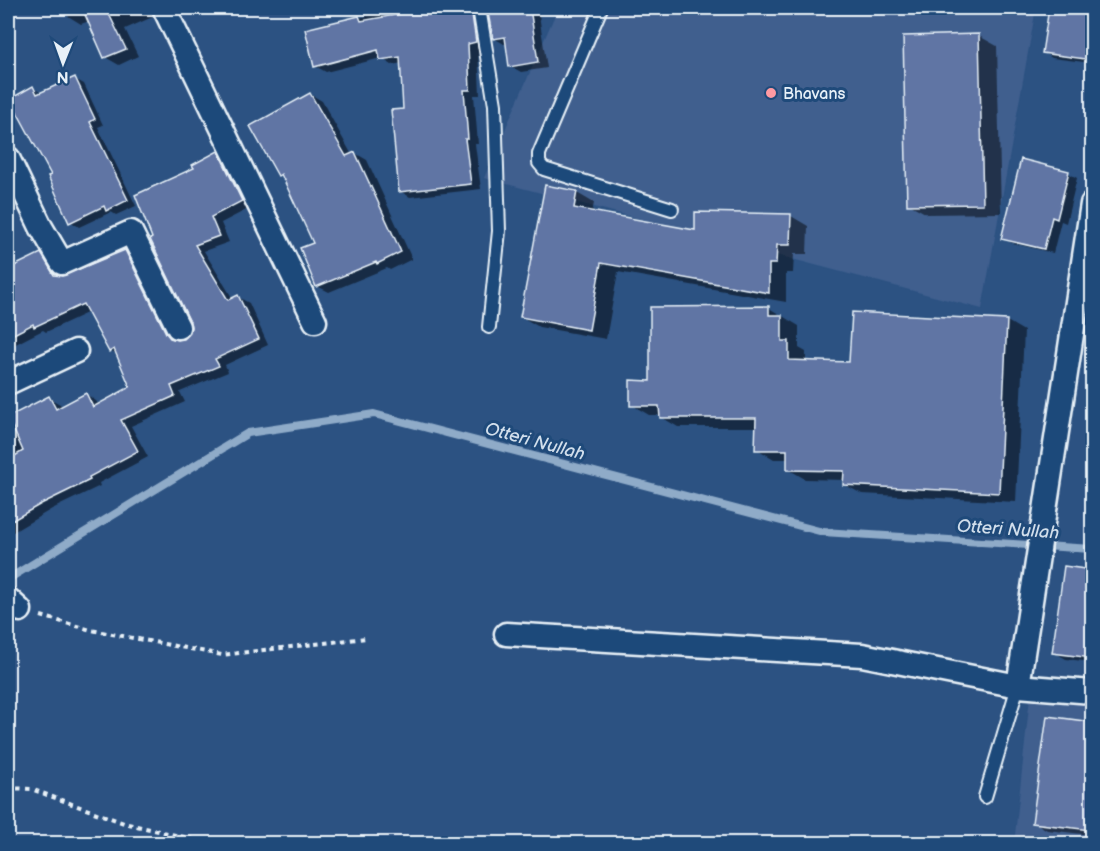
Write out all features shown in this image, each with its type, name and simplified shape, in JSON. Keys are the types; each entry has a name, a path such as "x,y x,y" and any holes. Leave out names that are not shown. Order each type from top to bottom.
{"street":[{"path":"164,8 315,321"},
{"path":"8,158 41,227 62,263 130,232 178,327"},
{"path":"1018,686 1092,204"},
{"path":"8,383 76,351"},
{"path":"506,634 862,655 1018,686 1092,692"}],"lane":[{"path":"479,8 496,116 499,231 489,327"},
{"path":"602,8 539,154 539,163 544,169 672,209"},
{"path":"984,797 1018,686"}],"path":[{"path":"14,604 91,630 222,655 366,638"},
{"path":"8,788 31,789 124,823 214,843"}],"shaded area":[{"name":"Bhavans","path":"558,8 1036,8 982,309 484,178"},
{"path":"1030,697 1092,706 1092,843 1014,844"}],"building":[{"path":"82,8 106,8 126,49 104,58"},
{"path":"435,8 471,8 476,42 468,44 470,90 464,90 468,139 465,139 471,184 399,192 391,110 403,109 400,57 380,60 378,50 314,67 305,29 359,16 361,21"},
{"path":"487,8 530,8 538,62 509,67 505,37 493,39"},
{"path":"1049,8 1092,8 1092,60 1042,53"},
{"path":"979,34 983,204 907,205 903,36"},
{"path":"75,77 95,119 90,122 128,200 106,211 104,206 69,223 48,176 51,175 10,99 33,86 37,94"},
{"path":"310,93 346,156 355,152 401,252 377,264 376,262 316,287 300,248 313,243 281,174 278,176 250,126"},
{"path":"218,151 242,201 211,217 219,236 195,245 228,300 238,295 259,339 215,359 219,366 171,386 175,396 121,420 138,451 89,477 90,480 8,523 8,460 23,451 8,417 49,396 56,409 86,393 93,407 130,387 114,349 109,352 83,304 34,327 33,324 8,337 8,269 41,253 54,275 62,276 125,250 166,333 170,338 184,339 189,334 190,322 150,239 152,238 135,195 194,168 192,165"},
{"path":"1021,159 1069,171 1057,219 1052,217 1044,249 1001,239"},
{"path":"545,185 577,191 574,208 695,230 695,212 791,214 790,245 777,245 776,264 769,264 769,293 601,263 589,330 520,317"},
{"path":"769,306 769,315 782,315 782,341 789,341 789,360 849,362 852,312 1007,320 999,493 843,485 844,471 787,470 787,450 755,450 756,418 660,418 659,406 630,406 630,380 650,381 650,307"},
{"path":"1064,566 1092,570 1092,658 1052,653"},
{"path":"1047,716 1092,722 1090,830 1032,823"}],"waterway":[{"name":"Otteri Nullah","path":"8,579 248,433 374,414 823,532 1092,549"}],"place":[{"name":"Bhavans","path":"771,93"}]}
